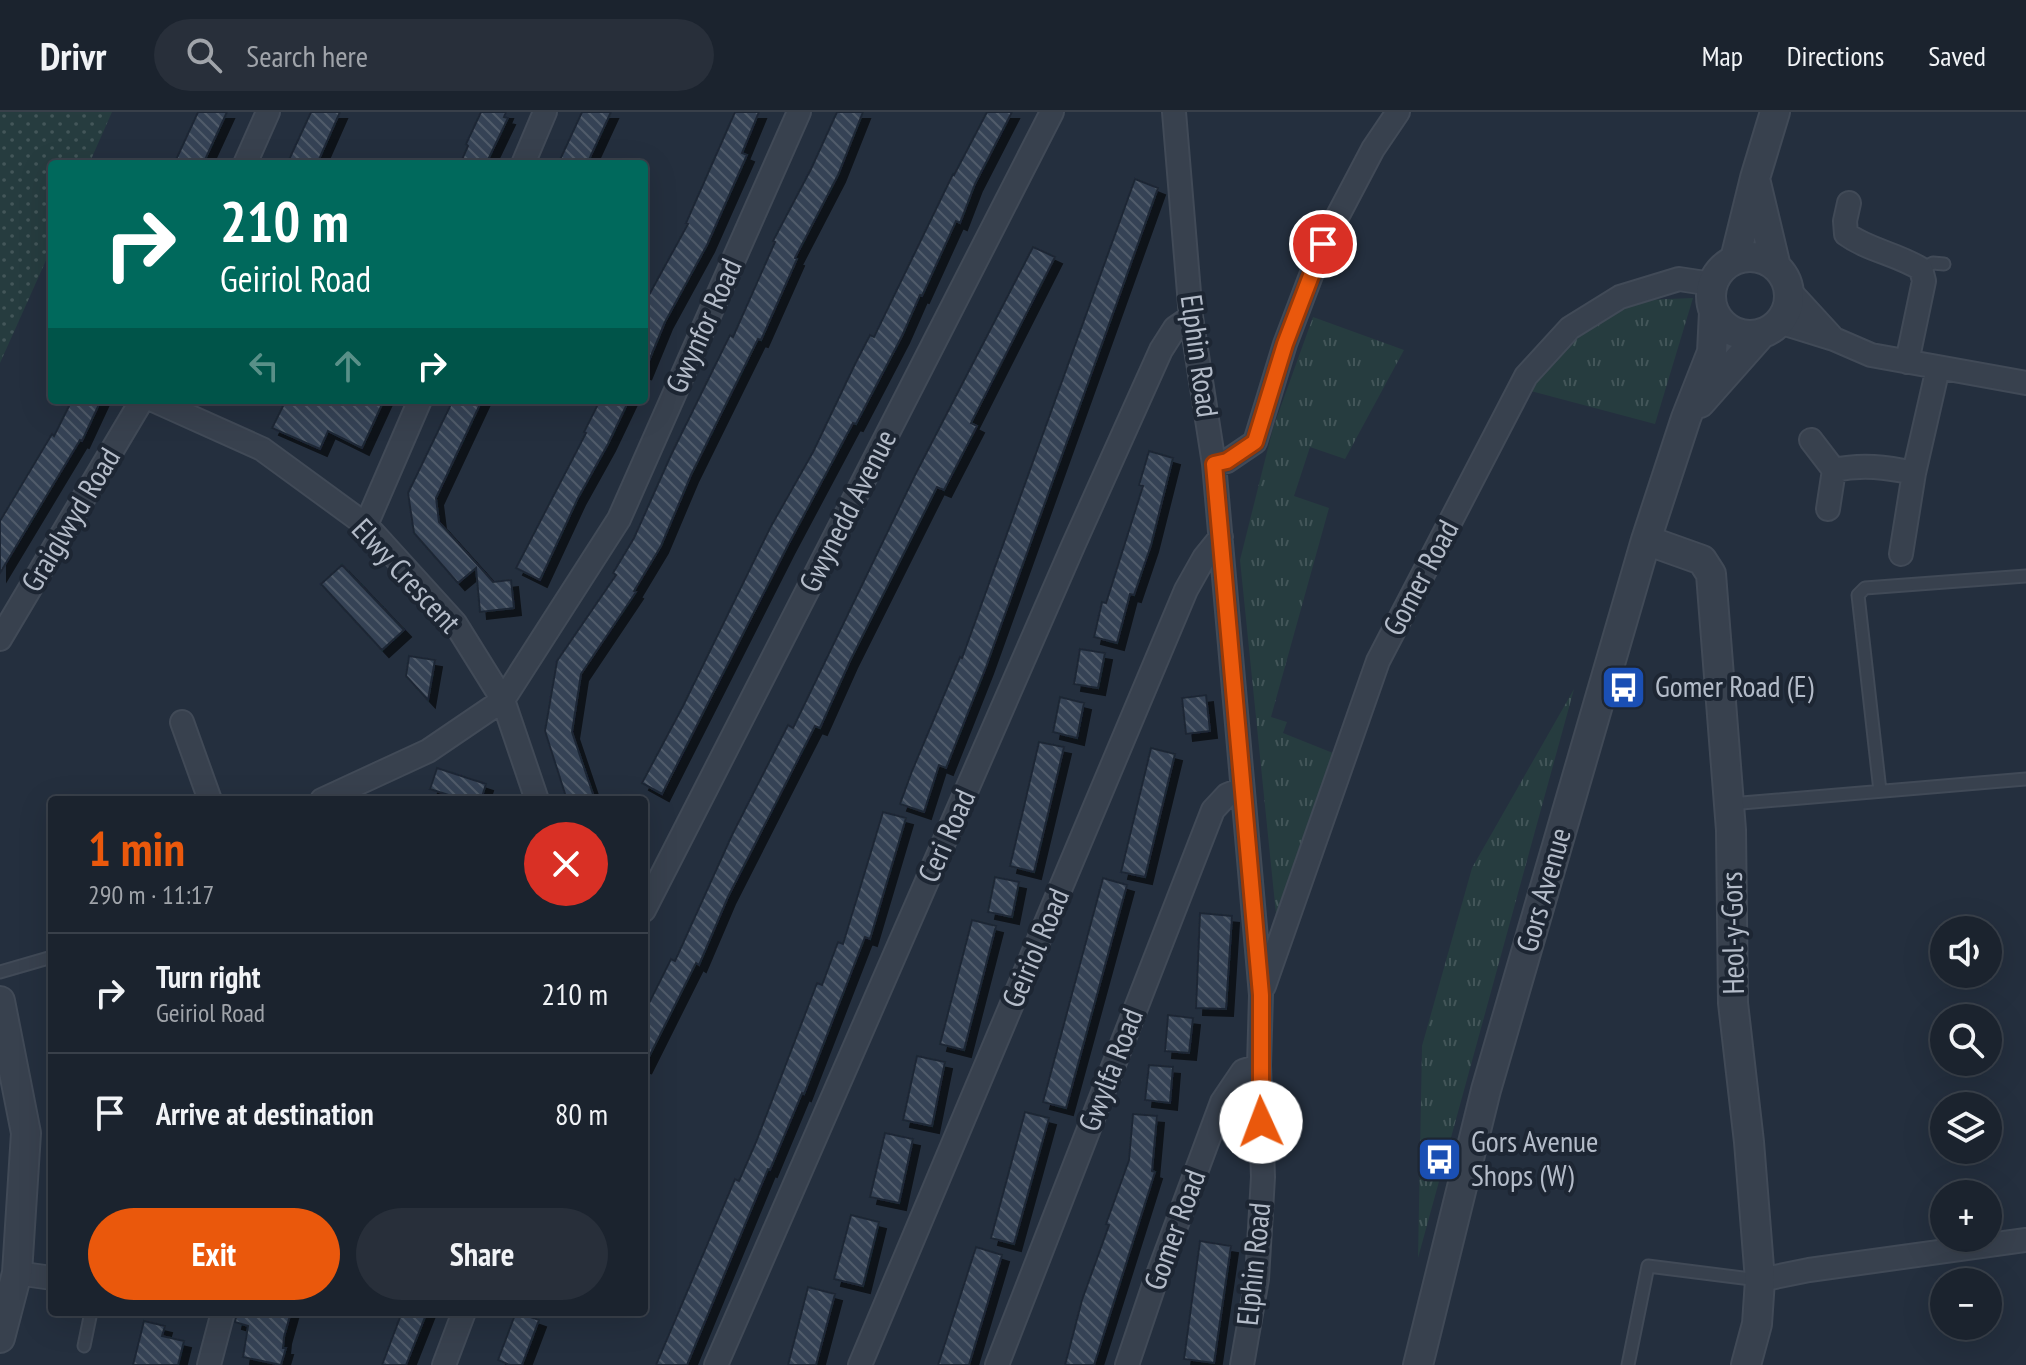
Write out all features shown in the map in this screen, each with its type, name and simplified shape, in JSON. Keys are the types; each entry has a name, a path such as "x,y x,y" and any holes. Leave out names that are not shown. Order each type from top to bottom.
{"street":[{"path":"247,160 268,112"},
{"path":"525,160 545,112"},
{"name":"Gwynfor Road","path":"503,700 619,519 799,112"},
{"name":"Gwynedd Avenue","path":"648,902 1052,112"},
{"name":"Elphin Road","path":"1174,112 1191,317 1214,464 1261,995 1259,1066 1263,1177 1257,1279 1242,1365"},
{"path":"1214,464 1227,461 1255,442 1285,344 1323,244 1373,149 1398,112"},
{"path":"1735,259 1775,112"},
{"path":"1755,178 1788,303 1770,328"},
{"path":"1850,203 1845,221 1846,234 1858,243 1909,261 1921,269 1924,281 1907,362"},
{"path":"1834,339 1782,278 1759,258 1735,259 1722,268 1712,284 1714,312 1721,323 1732,331 1749,335 1770,328 1834,339 1871,355 2026,383"},
{"name":"Gomer Road","path":"1261,995 1378,661 1526,376 1570,328 1620,297 1679,279 1712,284"},
{"name":"Gors Avenue","path":"1418,1365 1486,1090 1646,540 1686,418 1712,352 1714,312"},
{"name":"Ceri Road","path":"716,1365 1155,364 1175,328 1191,317"},
{"name":"Gors Avenue","path":"1686,418 1770,328"},
{"path":"1901,554 1914,473 1938,368"},
{"name":"Graiglwyd Road","path":"0,639 140,404"},
{"name":"Elwy Crescent","path":"162,404 262,449 366,525 455,623 503,700 536,796"},
{"path":"366,525 418,404"},
{"path":"1811,440 1834,470 1828,509"},
{"path":"1834,470 1851,466 1881,466 1914,473"},
{"name":"Geiriol Road","path":"860,1365 1186,590 1204,558 1221,537"},
{"name":"Heol-y-Gors","path":"1646,540 1702,560 1711,574 1729,804 1733,1003 1749,1142 1760,1280 1757,1324 1746,1365"},
{"path":"331,796 428,751 503,700"},
{"path":"182,722 209,796"},
{"name":"Gwylfa Road","path":"997,1365 1213,810 1227,795 1242,789"},
{"path":"0,1001 26,1133 17,1273 0,1338"},
{"name":"Gomer Road","path":"1127,1365 1222,1102 1243,1071 1259,1066"},
{"path":"1760,1280 1809,1270 2026,1240"},
{"path":"17,1273 48,1277"},
{"path":"209,1365 222,1316"},
{"path":"444,1365 462,1316"}],"lane":[{"path":"1921,269 1933,263 1944,264"},
{"path":"1880,791 1858,595 1865,588 2026,576"},
{"path":"1729,804 2026,779"},
{"path":"0,972 48,958"},
{"path":"1628,1365 1648,1266 1760,1280"},
{"path":"84,1346 90,1316"}],"green space":[{"path":"0,112 112,112 91,160 48,160 48,256 0,363"},
{"path":"1693,298 1655,424 1527,390 1578,336 1608,316 1643,302"},
{"path":"1313,317 1404,350 1345,459 1310,447 1294,496 1329,508 1271,717 1287,722 1283,733 1333,753 1276,914 1240,560 1273,428"},
{"path":"1574,689 1418,1258 1422,1046 1472,868"}],"building":[{"path":"198,112 227,112 205,160 176,160"},
{"path":"311,112 340,112 319,160 289,160"},
{"path":"481,112 506,112 504,117 508,118 488,160 462,160 468,146 466,144"},
{"path":"582,112 611,112 589,160 560,160"},
{"path":"735,112 759,112 742,153 747,155 707,245 665,322 648,363 648,297 686,223"},
{"path":"837,112 863,112 838,175 795,258 761,340 758,339 691,475 661,546 636,592 581,674 572,732 594,796 566,796 545,731 557,661 616,575 613,573 634,538 730,335 733,337 773,241"},
{"path":"987,112 1012,112 975,184 960,223 956,221 902,336 787,547 662,794 642,783 770,528 813,452 870,335 874,337 953,174"},
{"path":"1135,179 1158,188 986,667 946,768 939,765 924,812 900,804 962,658"},
{"path":"1033,247 1055,257 971,423 977,426 944,490 937,487 820,728 815,726 728,897 699,965 696,963 648,1059 648,1005 671,959 675,961 732,835 788,725 793,728 915,475"},
{"path":"70,404 99,404 82,441 0,573 0,521 52,434 54,436"},
{"path":"284,404 382,404 362,448 328,431 320,449 272,428"},
{"path":"451,404 480,404 436,498 439,522 493,582 511,580 514,608 480,612 476,568 458,583 414,533 408,493"},
{"path":"598,404 627,404 540,580 516,568"},
{"path":"1149,451 1173,458 1151,545 1134,595 1130,594 1117,643 1094,637 1102,602 1106,603 1143,486 1139,485"},
{"path":"342,565 404,630 382,650 321,584"},
{"path":"1080,649 1105,653 1098,688 1074,684"},
{"path":"409,656 435,660 428,700 406,676"},
{"path":"1206,695 1210,731 1186,734 1182,698"},
{"path":"1060,697 1084,703 1077,738 1053,732"},
{"path":"1039,742 1064,747 1034,872 1010,866"},
{"path":"1151,748 1175,754 1145,877 1121,872"},
{"path":"437,768 486,784 482,796 452,796 430,789"},
{"path":"883,812 906,818 870,939 865,937 804,1094 768,1169 687,1365 656,1365 735,1179 739,1181 756,1142 817,983 822,985 838,942 843,944"},
{"path":"995,877 1019,882 1012,917 988,912"},
{"path":"1103,878 1127,885 1066,1108 1043,1102"},
{"path":"1200,913 1232,916 1226,1009 1196,1008"},
{"path":"972,920 996,926 964,1050 940,1044"},
{"path":"1168,1015 1193,1018 1189,1053 1165,1051"},
{"path":"917,1056 945,1062 932,1126 903,1120"},
{"path":"1149,1065 1173,1067 1170,1103 1145,1100"},
{"path":"1025,1112 1049,1118 1014,1244 991,1238"},
{"path":"1133,1114 1157,1116 1152,1171 1155,1172 1094,1365 1065,1365 1082,1300 1129,1160"},
{"path":"885,1133 913,1139 899,1203 870,1197"},
{"path":"851,1215 879,1222 863,1286 834,1279"},
{"path":"1200,1241 1231,1246 1214,1363 1184,1359"},
{"path":"976,1247 1002,1255 969,1365 938,1365"},
{"path":"808,1287 835,1294 816,1365 788,1365"},
{"path":"236,1316 290,1316 281,1365 243,1357 248,1326 235,1322"},
{"path":"400,1316 425,1316 406,1365 382,1365"},
{"path":"514,1316 539,1320 522,1365 510,1365 498,1360"},
{"path":"144,1321 165,1326 162,1336 184,1341 178,1365 133,1365"}],"place":[{"name":"Gomer Road (E)","path":"1624,687"},
{"name":"Gors Avenue Shops (W)","path":"1440,1159"}],"route":[{"path":"1261,1122 1261,995 1214,464 1227,461 1255,442 1285,344 1323,244"}]}
